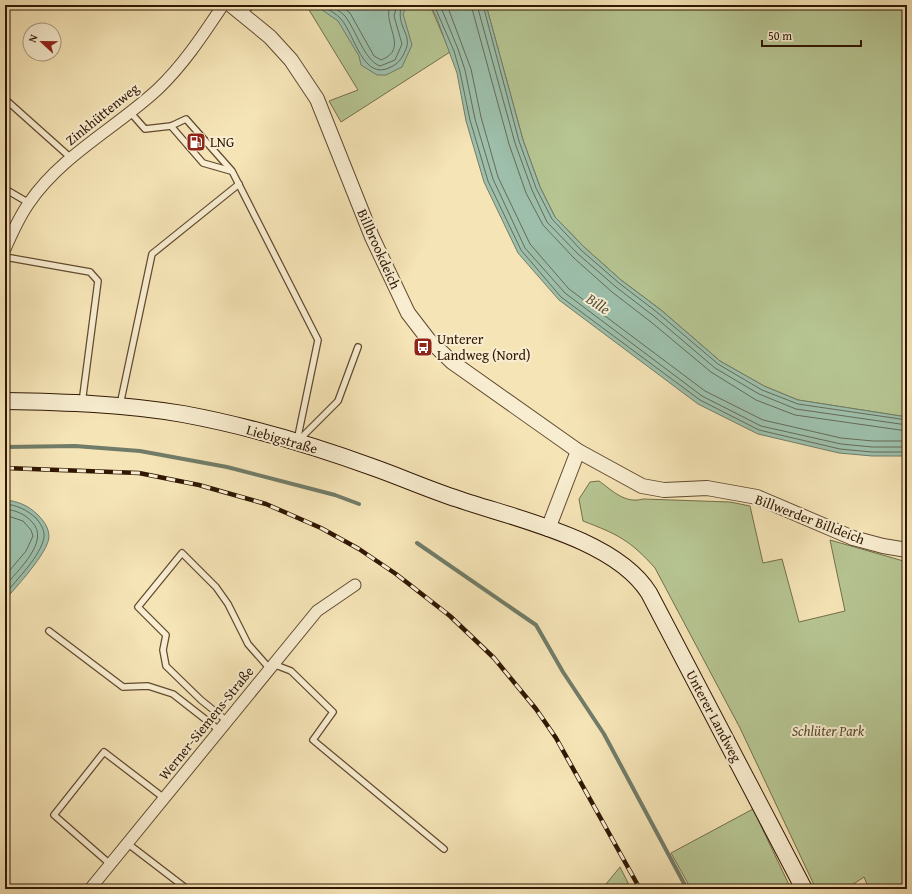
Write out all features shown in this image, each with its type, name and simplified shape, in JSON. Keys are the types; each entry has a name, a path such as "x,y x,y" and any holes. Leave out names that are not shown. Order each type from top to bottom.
{"main road":[{"name":"Liebigstraße","path":"5,401 82,403 182,414 297,442 548,529 590,546 609,556"},
{"name":"Unterer Landweg","path":"609,556 636,576 649,593 804,889"}],"street":[{"name":"Zinkhüttenweg","path":"5,249 29,203 49,179 72,158 157,89 178,69 223,5"},
{"name":"Billbrookdeich","path":"231,5 247,10 291,60 317,99 372,237 408,313 428,338 452,362 578,451"},
{"path":"548,529 578,451"},
{"name":"Billwerder Billdeich","path":"578,451 642,486 664,490 707,488 757,497 853,538 883,546 907,550"},
{"name":"Werner-Siemens-Straße","path":"90,889 317,611 355,584"}],"lane":[{"path":"5,99 72,158"},
{"path":"130,112 145,129 171,126 186,119 232,171 318,340 297,442"},
{"path":"171,126 203,163 232,171"},
{"path":"119,406 152,254 239,184"},
{"path":"5,189 29,203"},
{"path":"5,258 90,272 98,281 82,403"},
{"path":"297,442 338,401 358,347"},
{"path":"227,721 201,700 166,666 163,650 166,635 138,607 182,553 216,587 228,604 248,644 271,666 291,671 333,712 313,740 444,848"},
{"path":"49,631 123,687 148,686 173,694 219,730"},
{"path":"110,864 54,815 104,752 164,798"},
{"path":"127,843 187,889"}],"green space":[{"path":"306,5 430,5 450,52 341,122 329,101 358,90"},
{"path":"486,5 907,5 907,417 798,400 764,386 720,361 661,310 621,280 584,247 555,217 540,187 523,140"},
{"name":"Schlüter Park","path":"599,481 620,496 630,500 643,499 730,502 750,506 763,563 782,559 799,622 845,611 830,540 907,562 907,889 869,889 864,877 846,889 816,889 740,728 655,568 630,544 614,534 583,521 579,499 590,482"},
{"path":"753,809 791,889 691,889 671,853"},
{"path":"620,867 631,889 602,889"}],"water":[{"path":"315,5 407,5 403,14 412,45 402,67 386,75 377,75 361,65 359,56 338,21"},
{"name":"Bille","path":"430,5 486,5 523,140 540,187 555,217 584,247 621,280 661,310 720,361 764,386 798,400 907,417 907,456 872,456 839,453 758,434 698,404 559,300 518,253 484,182 466,121 457,73 436,16"},
{"path":"5,500 23,504 35,512 46,525 49,537 38,561 5,600"}],"waterway":[{"path":"5,447 75,446 140,451 227,467 335,495 359,504"},
{"path":"417,543 536,625 563,672 604,734 687,889"}],"railway":[{"path":"5,468 139,473 199,485 266,504 321,528 359,549 396,574 450,616 494,658 536,709 556,738 640,889"}],"place":[{"name":"LNG","path":"196,142"},
{"name":"Unterer Landweg (Nord)","path":"423,347"}]}
